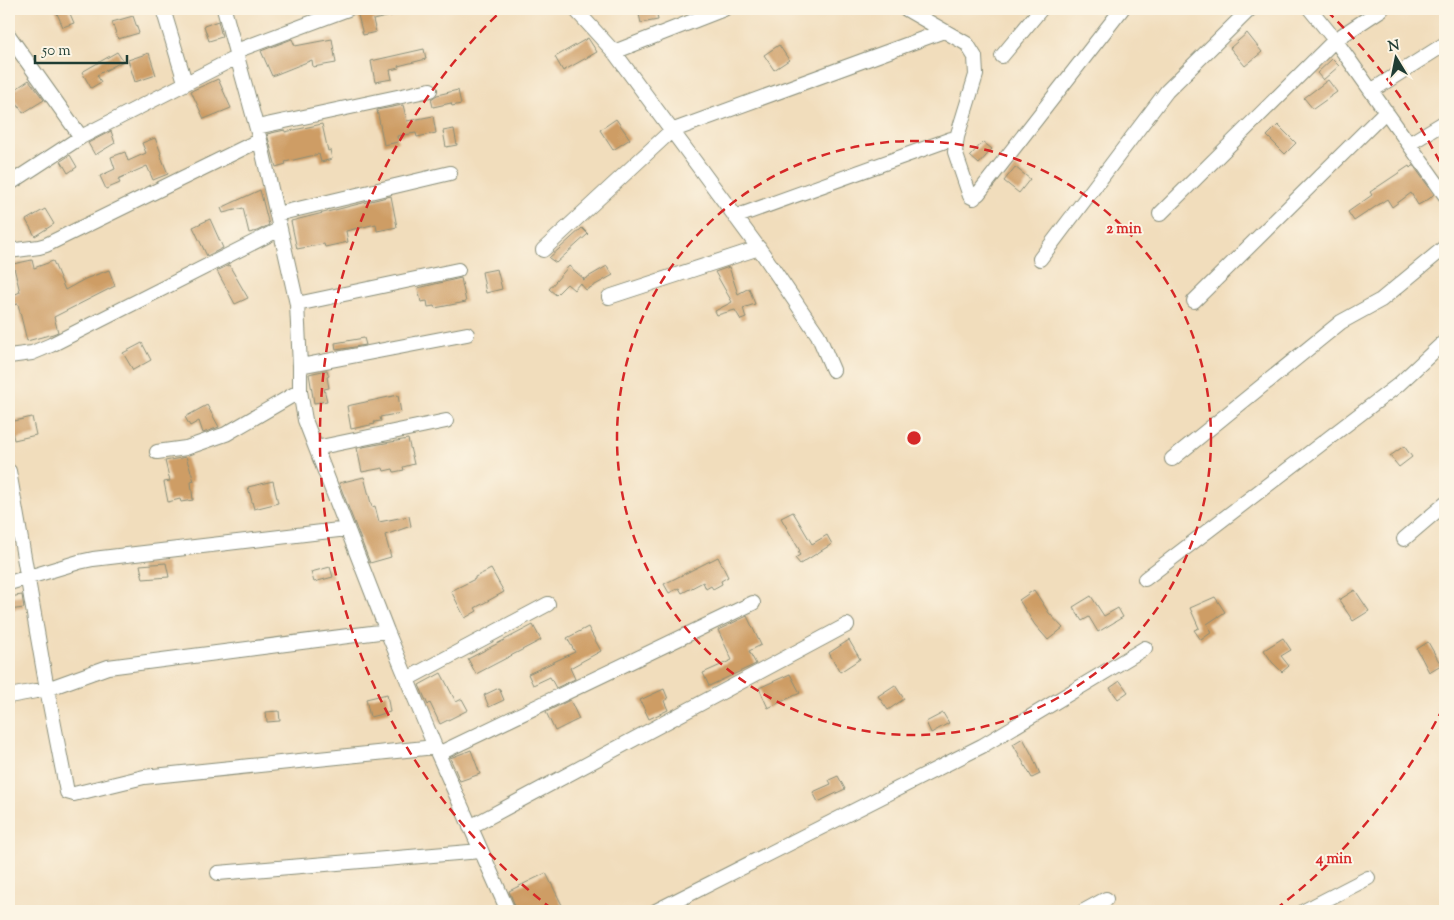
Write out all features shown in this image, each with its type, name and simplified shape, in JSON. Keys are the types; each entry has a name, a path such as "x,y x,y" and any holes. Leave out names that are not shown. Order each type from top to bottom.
{"street":[{"path":"163,9 185,82"},
{"path":"224,9 258,134 297,304 300,391 305,420 387,631 436,750 508,911"},
{"path":"9,184 80,136 236,54 348,9"},
{"path":"575,9 614,52 759,248 818,335 833,370"},
{"path":"614,52 724,9"},
{"path":"906,9 967,44 975,57 976,76 957,137 955,152 970,196 976,196 1122,9"},
{"path":"1002,56 1040,9"},
{"path":"1040,259 1167,92 1250,9"},
{"path":"1310,9 1336,40 1445,195"},
{"path":"1160,214 1336,40 1382,9"},
{"path":"543,250 671,131 944,31"},
{"path":"9,36 80,136"},
{"path":"1371,91 1445,44"},
{"path":"9,251 39,247 46,244 258,134 430,90"},
{"path":"1194,301 1386,111"},
{"path":"1409,144 1445,122"},
{"path":"735,216 951,139"},
{"path":"277,214 450,173"},
{"path":"9,356 32,353 280,229"},
{"path":"1172,459 1341,322 1381,300 1445,247"},
{"path":"609,297 759,248"},
{"path":"297,304 458,270"},
{"path":"300,366 467,334"},
{"path":"1145,579 1398,385 1445,341"},
{"path":"157,452 186,448 226,434 300,391"},
{"path":"316,448 446,421"},
{"path":"9,471 46,689 67,792 74,794 144,777 436,750 754,603"},
{"path":"1404,540 1445,504"},
{"path":"9,583 93,559 347,529"},
{"path":"407,679 548,604"},
{"path":"470,827 848,625"},
{"path":"9,696 46,689 108,667 387,631"},
{"path":"656,911 982,746 1145,648"},
{"path":"218,873 481,851"},
{"path":"1304,911 1368,878"},
{"path":"1084,911 1106,899"}],"building":[{"path":"55,9 68,9 74,23 63,27"},
{"path":"365,9 402,9 403,13 373,20 376,32 363,35 357,11"},
{"path":"656,9 658,20 641,23 638,10"},
{"path":"133,16 139,33 118,39 112,22"},
{"path":"218,21 222,37 209,41 204,26"},
{"path":"1247,33 1262,52 1245,66 1230,48"},
{"path":"588,38 597,52 563,71 555,57"},
{"path":"292,39 295,46 332,39 336,63 313,67 312,60 272,76 261,51"},
{"path":"779,45 789,60 774,70 764,55"},
{"path":"424,49 426,59 398,66 399,68 390,70 392,79 375,82 371,61"},
{"path":"117,52 123,61 97,75 101,82 91,88 82,72"},
{"path":"149,53 156,75 135,82 128,60"},
{"path":"1332,59 1339,66 1323,80 1317,73"},
{"path":"218,79 231,108 204,119 191,91"},
{"path":"29,80 44,100 23,113 10,93"},
{"path":"1328,80 1337,92 1313,109 1304,98"},
{"path":"458,90 461,104 452,106 451,103 433,107 431,99 437,95"},
{"path":"403,105 407,121 433,116 436,133 417,137 416,133 397,136 398,142 384,145 377,110"},
{"path":"616,119 630,139 613,150 600,130"},
{"path":"322,124 328,151 330,150 332,159 321,162 319,154 285,162 286,164 276,167 267,134"},
{"path":"1278,125 1296,143 1285,154 1267,136"},
{"path":"454,129 457,145 446,147 443,131"},
{"path":"111,131 115,143 95,155 88,143"},
{"path":"155,138 168,174 153,180 147,166 118,179 120,183 106,189 100,176 115,169 111,157 125,152 128,161 146,153 142,143"},
{"path":"983,142 992,149 979,164 970,156"},
{"path":"70,155 77,167 68,173 61,161"},
{"path":"1413,165 1434,194 1429,199 1418,205 1411,193 1392,207 1387,199 1354,221 1348,212 1372,195 1370,192"},
{"path":"1015,167 1030,179 1019,193 1004,181"},
{"path":"260,190 269,225 249,233 243,208 223,213 221,208"},
{"path":"391,196 397,227 377,231 376,224 346,231 348,242 325,247 324,244 297,249 291,221"},
{"path":"45,209 54,224 35,236 26,220"},
{"path":"210,219 223,248 207,256 193,227"},
{"path":"582,228 588,234 556,263 549,258"},
{"path":"32,260 34,268 53,261 65,290 85,279 109,270 115,286 54,317 58,332 27,341 18,304 9,306 9,297 20,292 13,264"},
{"path":"229,265 248,298 235,304 217,271"},
{"path":"569,266 583,280 607,266 613,275 586,290 580,283 574,290 567,284 556,295 549,289"},
{"path":"729,267 738,294 749,288 755,304 743,308 746,318 741,320 735,310 717,315 715,311 732,302 715,272"},
{"path":"497,269 502,289 486,293 482,272"},
{"path":"461,278 466,302 435,308 434,306 428,307 427,301 421,302 418,288"},
{"path":"364,338 366,345 336,350 335,343"},
{"path":"142,343 151,360 133,370 123,353"},
{"path":"327,370 329,388 324,389 327,401 314,403 309,374"},
{"path":"398,395 401,413 380,417 381,421 374,422 375,424 351,429 347,406"},
{"path":"207,405 219,427 203,433 199,421 190,426 185,417"},
{"path":"32,417 36,435 14,440 10,422"},
{"path":"408,439 414,464 403,467 404,470 394,472 393,469 384,471 383,468 362,472 357,448"},
{"path":"1404,446 1412,457 1399,467 1390,456"},
{"path":"186,457 194,481 191,482 193,500 181,502 180,499 168,502 164,482 170,481 165,461"},
{"path":"364,477 372,507 375,506 379,522 409,516 411,526 385,535 391,557 370,563 339,483"},
{"path":"273,481 278,503 254,509 248,487"},
{"path":"793,512 812,544 827,535 832,544 800,564 795,558 800,555 798,552 800,551 781,518"},
{"path":"718,557 728,577 721,581 722,584 713,589 711,586 706,589 703,582 682,593 679,588 669,593 664,584"},
{"path":"166,563 169,577 143,579 140,565"},
{"path":"330,567 333,577 314,582 311,572"},
{"path":"491,569 504,592 475,608 477,611 465,618 451,591"},
{"path":"1034,590 1049,613 1063,628 1048,640 1035,625 1019,600"},
{"path":"1355,590 1369,611 1353,621 1339,600"},
{"path":"22,595 24,608 9,610 9,597"},
{"path":"1091,596 1104,616 1118,608 1123,617 1098,632 1089,617 1082,621 1073,607"},
{"path":"1215,597 1225,612 1207,624 1212,632 1201,640 1194,630 1199,628 1190,608"},
{"path":"747,616 761,645 749,651 756,664 709,686 703,673 732,660 718,630"},
{"path":"533,625 541,640 476,674 468,659"},
{"path":"588,627 601,651 570,668 575,679 556,688 550,677 533,685 528,674 575,652 567,638"},
{"path":"1283,638 1291,650 1281,656 1289,666 1282,672 1264,650"},
{"path":"849,640 860,659 840,672 829,653"},
{"path":"1428,642 1441,665 1429,672 1417,649"},
{"path":"441,673 456,702 462,699 468,710 440,724 430,703 428,705 419,685"},
{"path":"790,674 800,693 768,708 759,688"},
{"path":"1120,681 1128,692 1118,699 1110,688"},
{"path":"895,685 904,699 888,710 878,696"},
{"path":"499,688 504,700 489,707 484,695"},
{"path":"664,689 668,699 664,701 668,710 649,719 640,700"},
{"path":"387,694 390,712 370,717 366,699"},
{"path":"570,700 579,719 555,731 546,712"},
{"path":"279,711 280,721 267,722 266,712"},
{"path":"943,713 949,723 931,733 926,722"},
{"path":"1023,738 1040,774 1032,778 1013,744"},
{"path":"471,750 480,774 460,781 450,758"},
{"path":"838,776 845,789 818,802 813,792 831,784 829,780"},
{"path":"546,873 565,911 517,911 509,891"}]}
